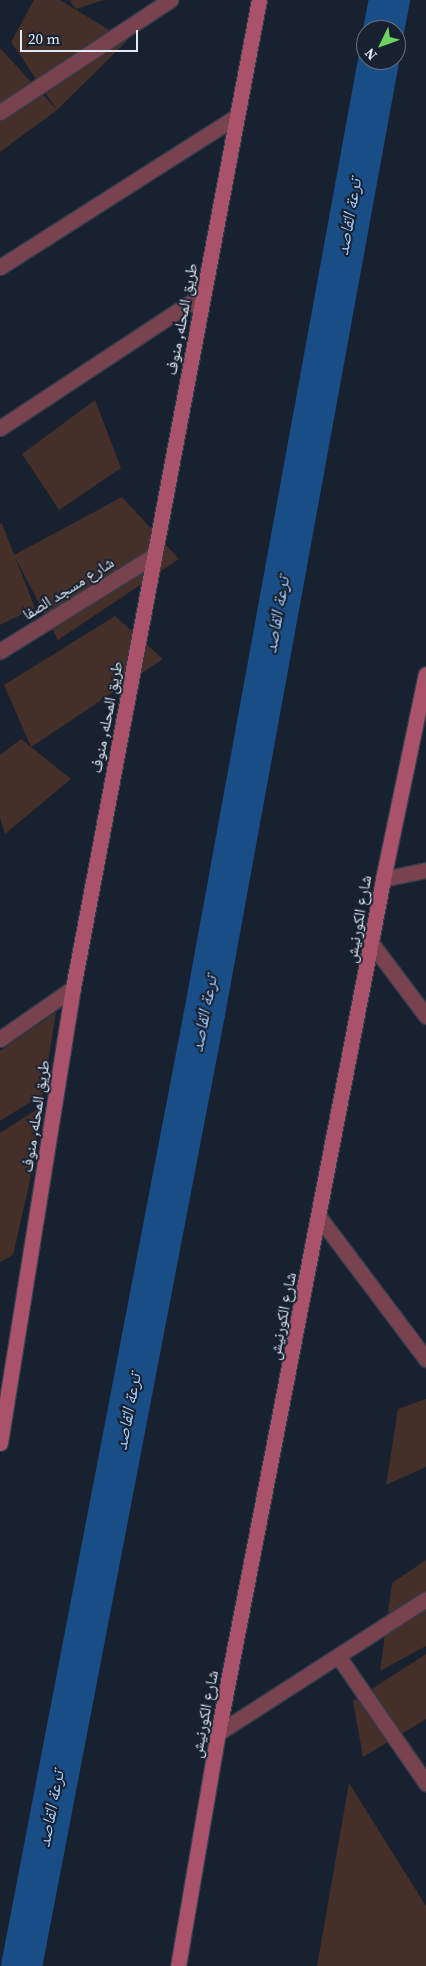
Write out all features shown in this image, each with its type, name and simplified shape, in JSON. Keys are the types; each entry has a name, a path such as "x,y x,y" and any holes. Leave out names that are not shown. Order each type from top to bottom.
{"main road":[{"name":"طريق المحله, منوف","path":"0,1443 73,988 259,0"},
{"name":"شارع الكورنيش","path":"178,1966 218,1733 383,880 426,674"}],"street":[{"path":"0,112 170,0"},
{"path":"0,267 237,116"},
{"path":"0,428 204,294"},
{"name":"شارع مسجد الصفا","path":"0,651 155,555"},
{"path":"383,880 426,870"},
{"path":"372,944 426,1016"},
{"path":"0,1039 73,988"},
{"path":"319,1217 426,1359"},
{"path":"218,1733 426,1599"},
{"path":"338,1656 426,1782"}],"building":[{"path":"34,0 60,0 127,41 57,110 11,42"},
{"path":"69,0 104,0 76,9"},
{"path":"0,48 57,110 0,152"},
{"path":"95,400 121,468 59,510 22,454"},
{"path":"122,497 179,559 58,640 15,557 35,608 0,625 0,524 2,523 14,555"},
{"path":"115,616 163,659 31,747 4,685"},
{"path":"21,739 71,779 5,834 0,818 0,755"},
{"path":"56,1012 43,1094 0,1121 0,1051"},
{"path":"41,1107 29,1185 13,1255 0,1262 0,1133"},
{"path":"426,1399 426,1467 386,1485 398,1409"},
{"path":"426,1560 426,1646 380,1671 392,1583"},
{"path":"426,1654 426,1719 363,1757 353,1701"},
{"path":"349,1783 426,1906 426,1966 317,1966"}],"waterway":[{"name":"ترعة القاصد","path":"385,20 389,0"},
{"name":"ترعة القاصد","path":"21,1966 204,1013 376,70"}]}
